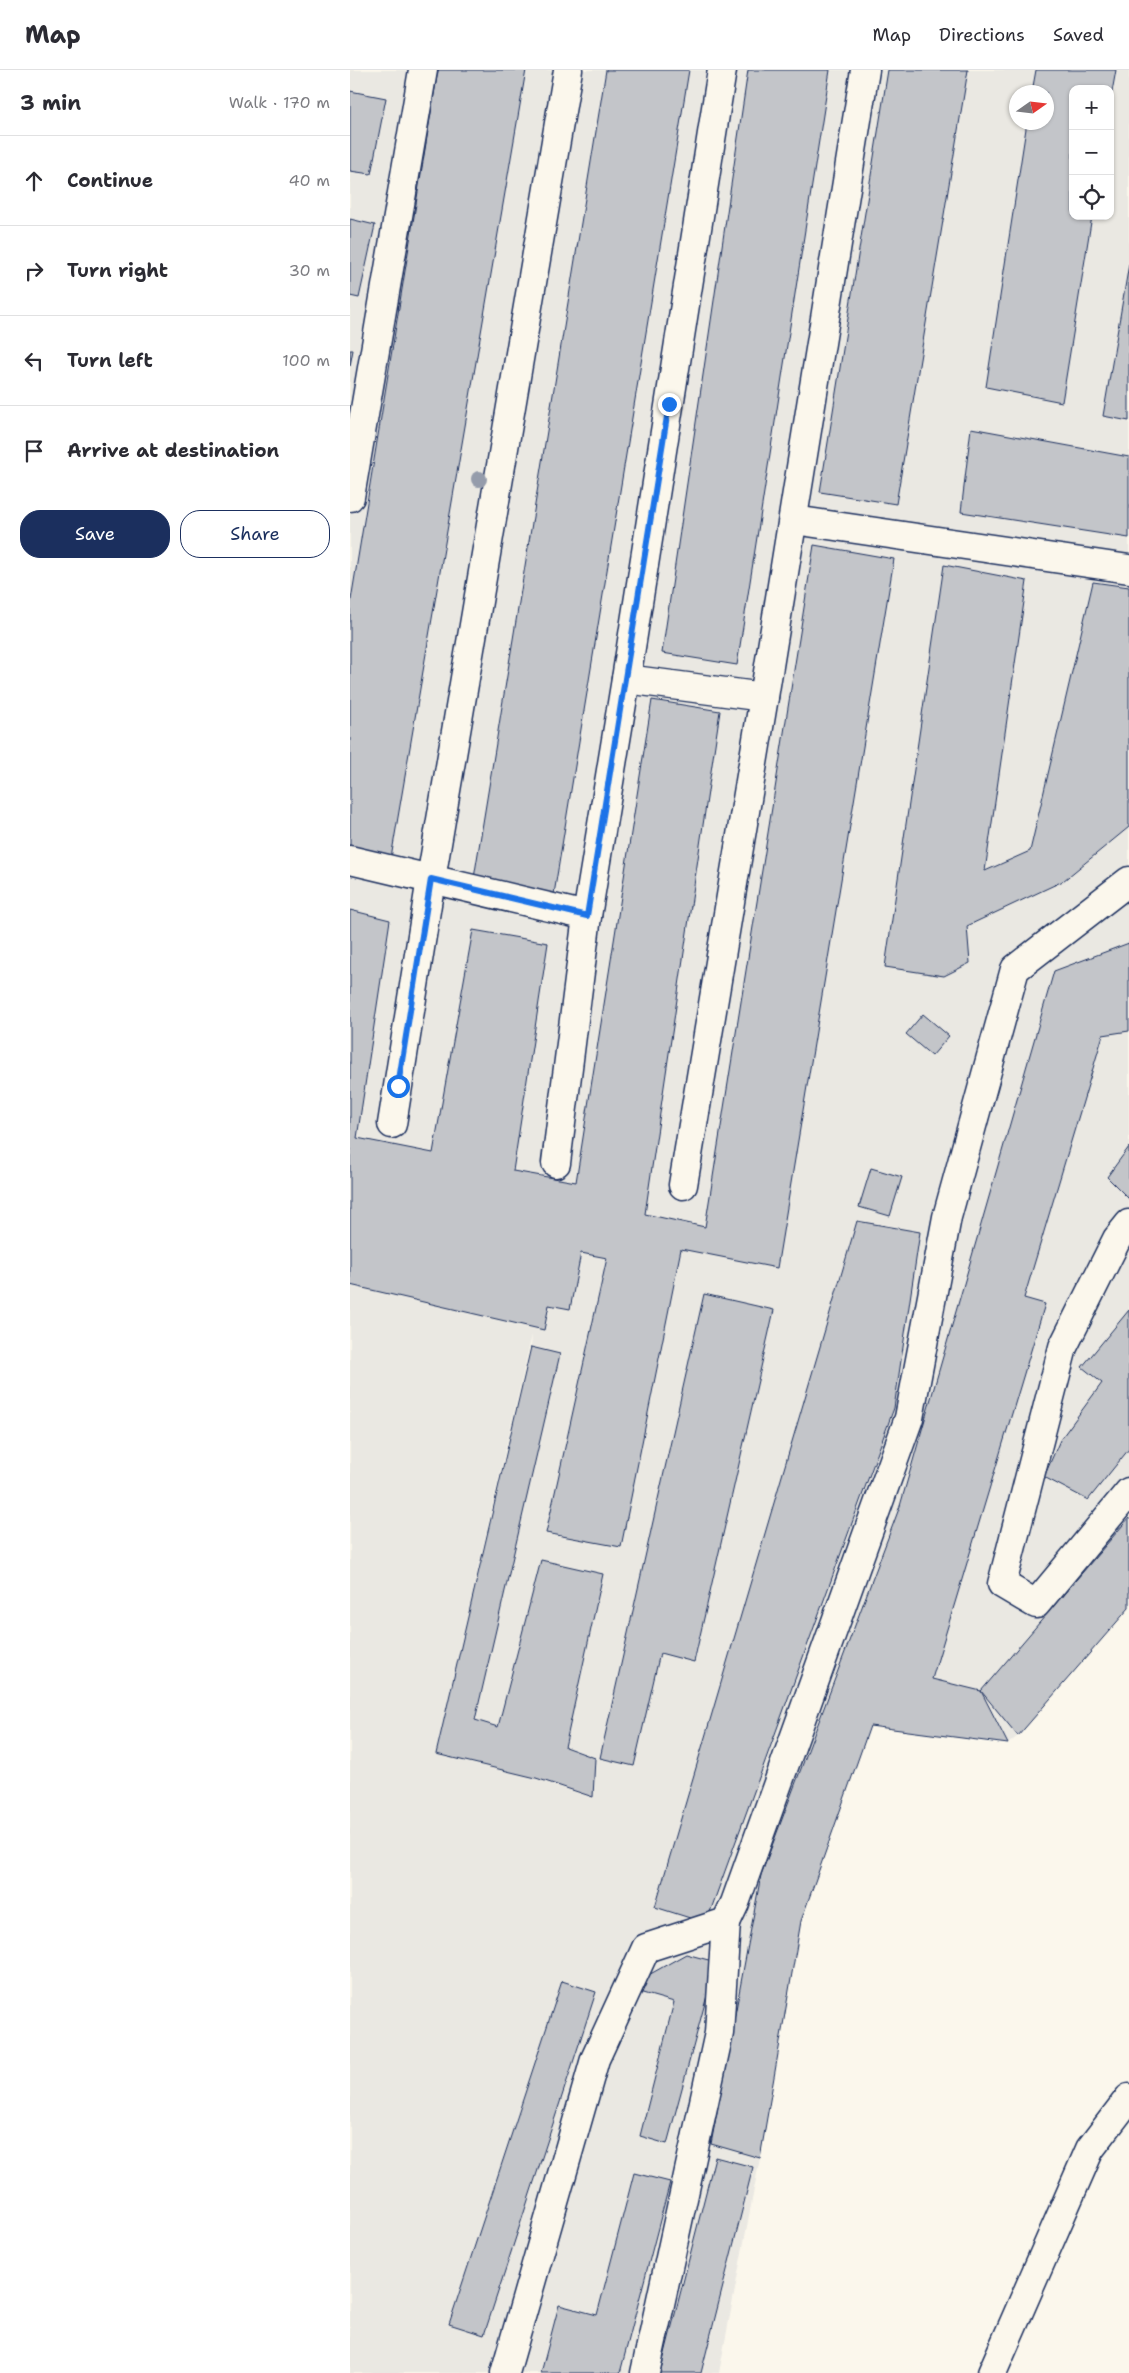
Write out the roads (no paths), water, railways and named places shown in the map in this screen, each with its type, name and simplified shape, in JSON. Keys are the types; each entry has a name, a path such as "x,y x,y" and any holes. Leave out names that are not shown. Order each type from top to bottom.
{"street":[{"path":"350,497 423,70"},
{"path":"392,1124 431,879 568,70"},
{"path":"556,1163 587,916 722,70"},
{"path":"683,1185 794,520 865,70"},
{"path":"794,520 1129,569"},
{"path":"626,679 764,697"},
{"path":"350,860 587,916"},
{"path":"645,2373 720,2033 726,1922 735,1903 909,1418 947,1217 1015,969 1129,882"},
{"path":"1129,1224 1117,1239 1063,1347 1002,1584 1036,1604 1129,1492"},
{"path":"505,2373 595,2059 646,1948 726,1922"},
{"path":"992,2373 1090,2149 1129,2098"}]}
